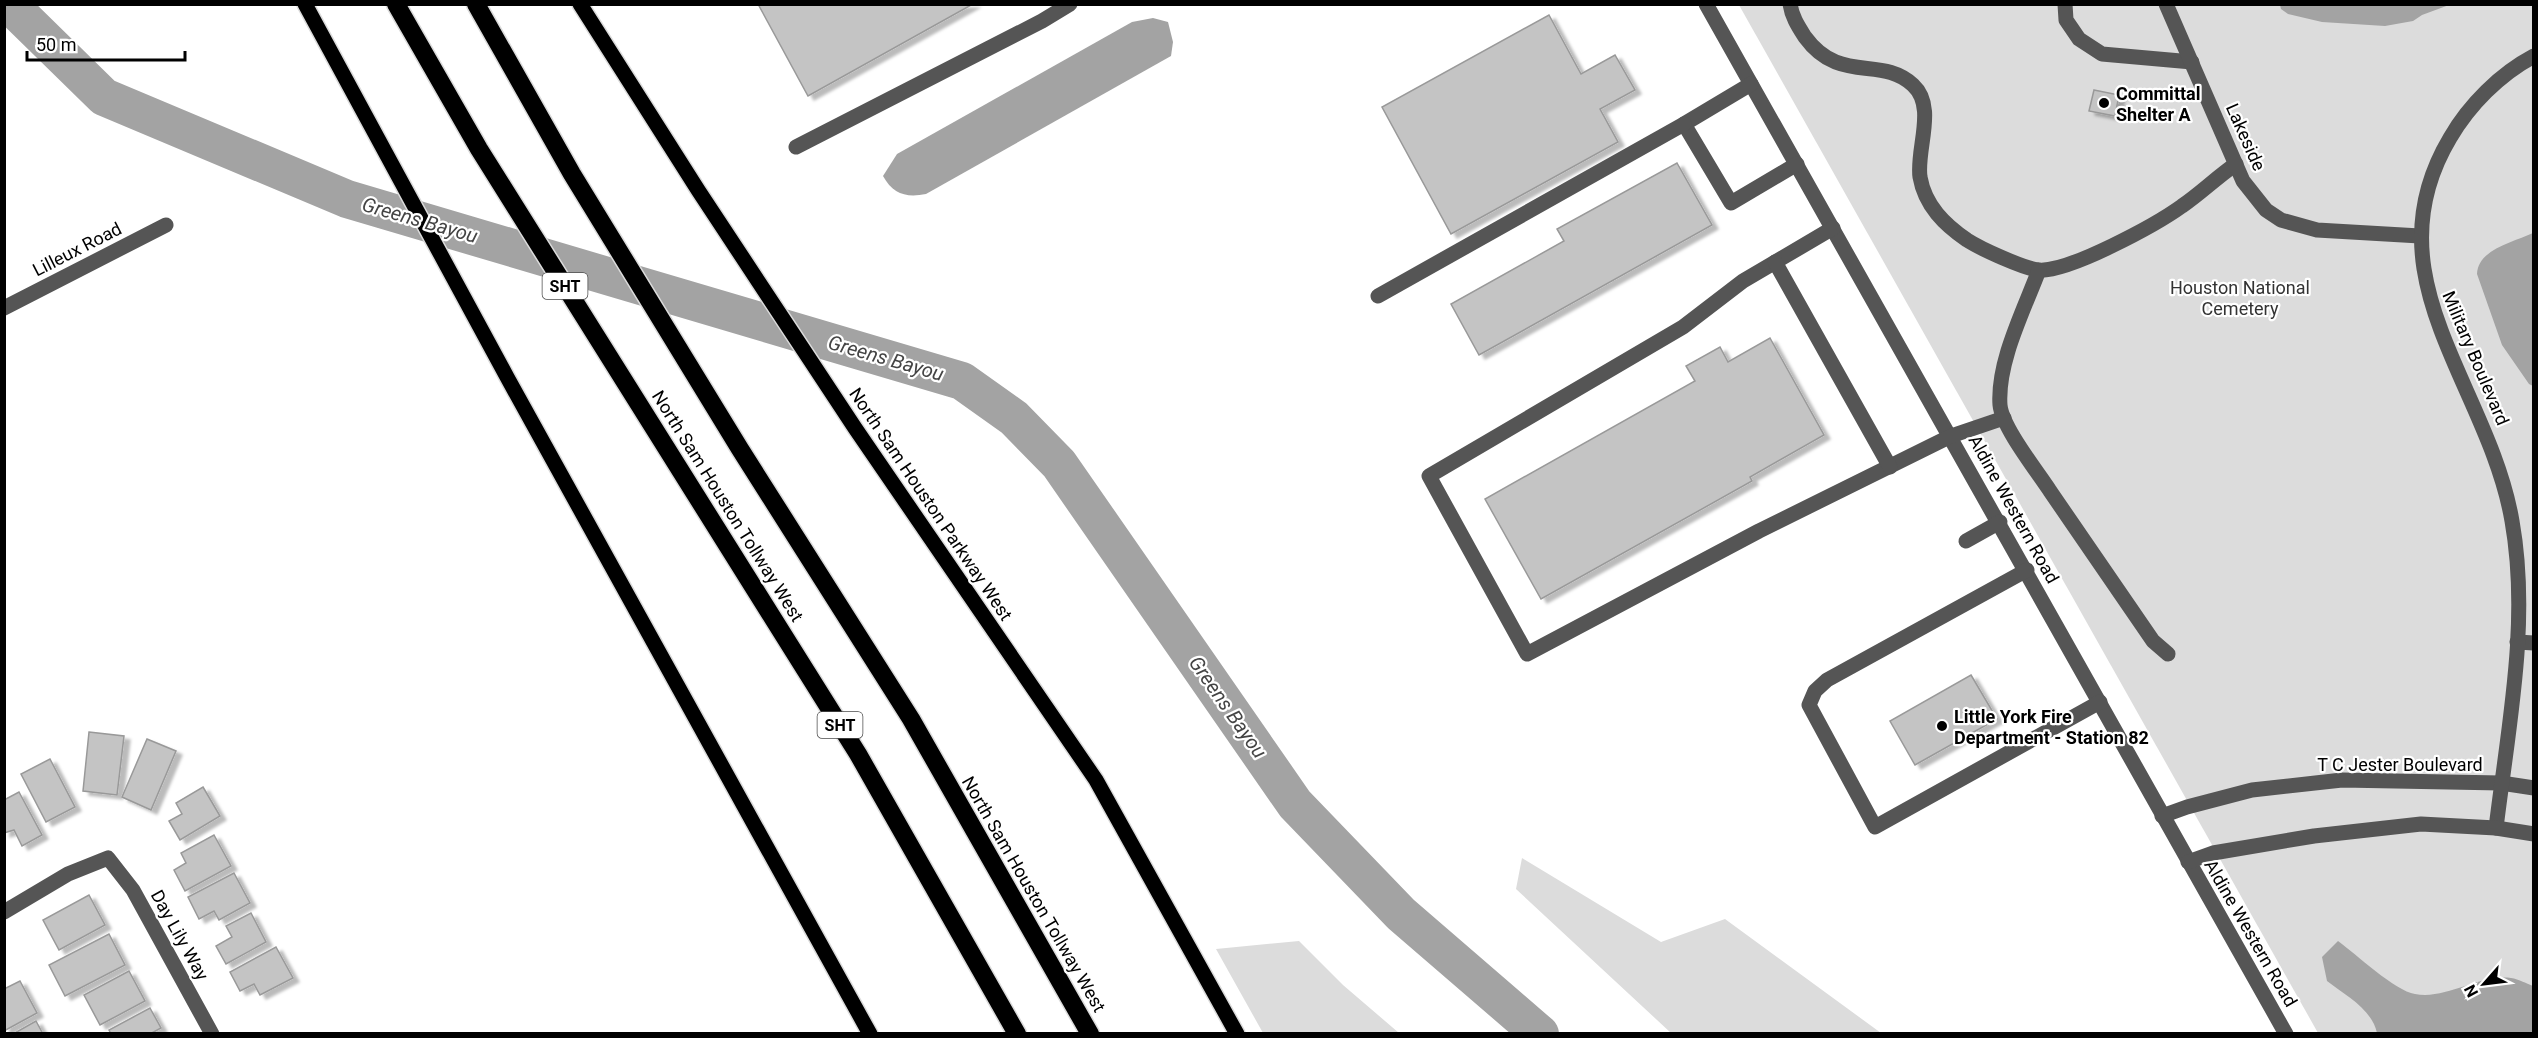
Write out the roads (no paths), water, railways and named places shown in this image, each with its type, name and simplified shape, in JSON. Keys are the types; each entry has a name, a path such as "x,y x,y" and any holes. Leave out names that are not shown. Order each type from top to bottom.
{"highway":[{"name":"North Sam Houston Tollway West","path":"396,4 479,149 858,754 1017,1034"},
{"name":"North Sam Houston Tollway West","path":"476,4 572,174 740,449 911,719 1090,1034"}],"main road":[{"path":"305,4 507,377 870,1034"},
{"name":"North Sam Houston Parkway West","path":"580,4 698,190 855,428 1096,780 1237,1034"}],"street":[{"path":"796,147 1042,21 1070,4"},
{"name":"Aldine Western Road","path":"1707,4 2286,1034"},
{"path":"1790,4 1795,22 1814,48 1829,60 1843,66 1887,72 1902,77 1914,85 1921,95 1924,108 1920,177 1927,199 1938,216 1951,229 1973,243 2039,270 2077,261 2165,217 2236,164"},
{"path":"2065,4 2066,21 2079,39 2102,54 2192,62"},
{"name":"Lakeside","path":"2166,4 2243,181 2266,210 2281,220 2316,230 2420,236"},
{"name":"Military Boulevard","path":"2496,828 2517,642 2518,599 2515,542 2508,499 2487,433 2436,321 2427,288 2420,236 2428,186 2443,149 2454,131 2497,81 2534,56"},
{"path":"1378,297 1751,84"},
{"path":"1684,124 1731,203 1797,164"},
{"name":"Lilleux Road","path":"4,308 166,225"},
{"path":"1833,228 1743,282 1683,327 1430,476 1527,654 1759,531 1951,436 2004,418"},
{"path":"1775,262 1890,467"},
{"path":"2039,270 2006,360 2000,384 2000,407 2004,418 2031,463 2153,641 2168,654"},
{"path":"1966,541 2000,522"},
{"path":"2027,570 1827,680 1815,691 1809,705 1822,732 1875,827 2100,702"},
{"path":"2517,642 2534,643"},
{"name":"T C Jester Boulevard","path":"2162,816 2252,790 2342,780 2501,783 2534,788"},
{"path":"2188,862 2213,853 2303,838 2421,824 2496,828 2534,834"},
{"name":"Day Lily Way","path":"4,912 68,874 108,858 133,891 212,1034"}],"waterway":[{"name":"Greens Bayou","path":"9,4 104,97 347,199 962,381 1014,418 1059,464 1295,804 1401,914 1540,1034"}],"place":[{"name":"Committal Shelter A","path":"2104,103"},
{"name":"Little York Fire Department - Station 82","path":"1942,726"}],"park label":[{"name":"Houston National Cemetery","path":"2240,297"}]}
